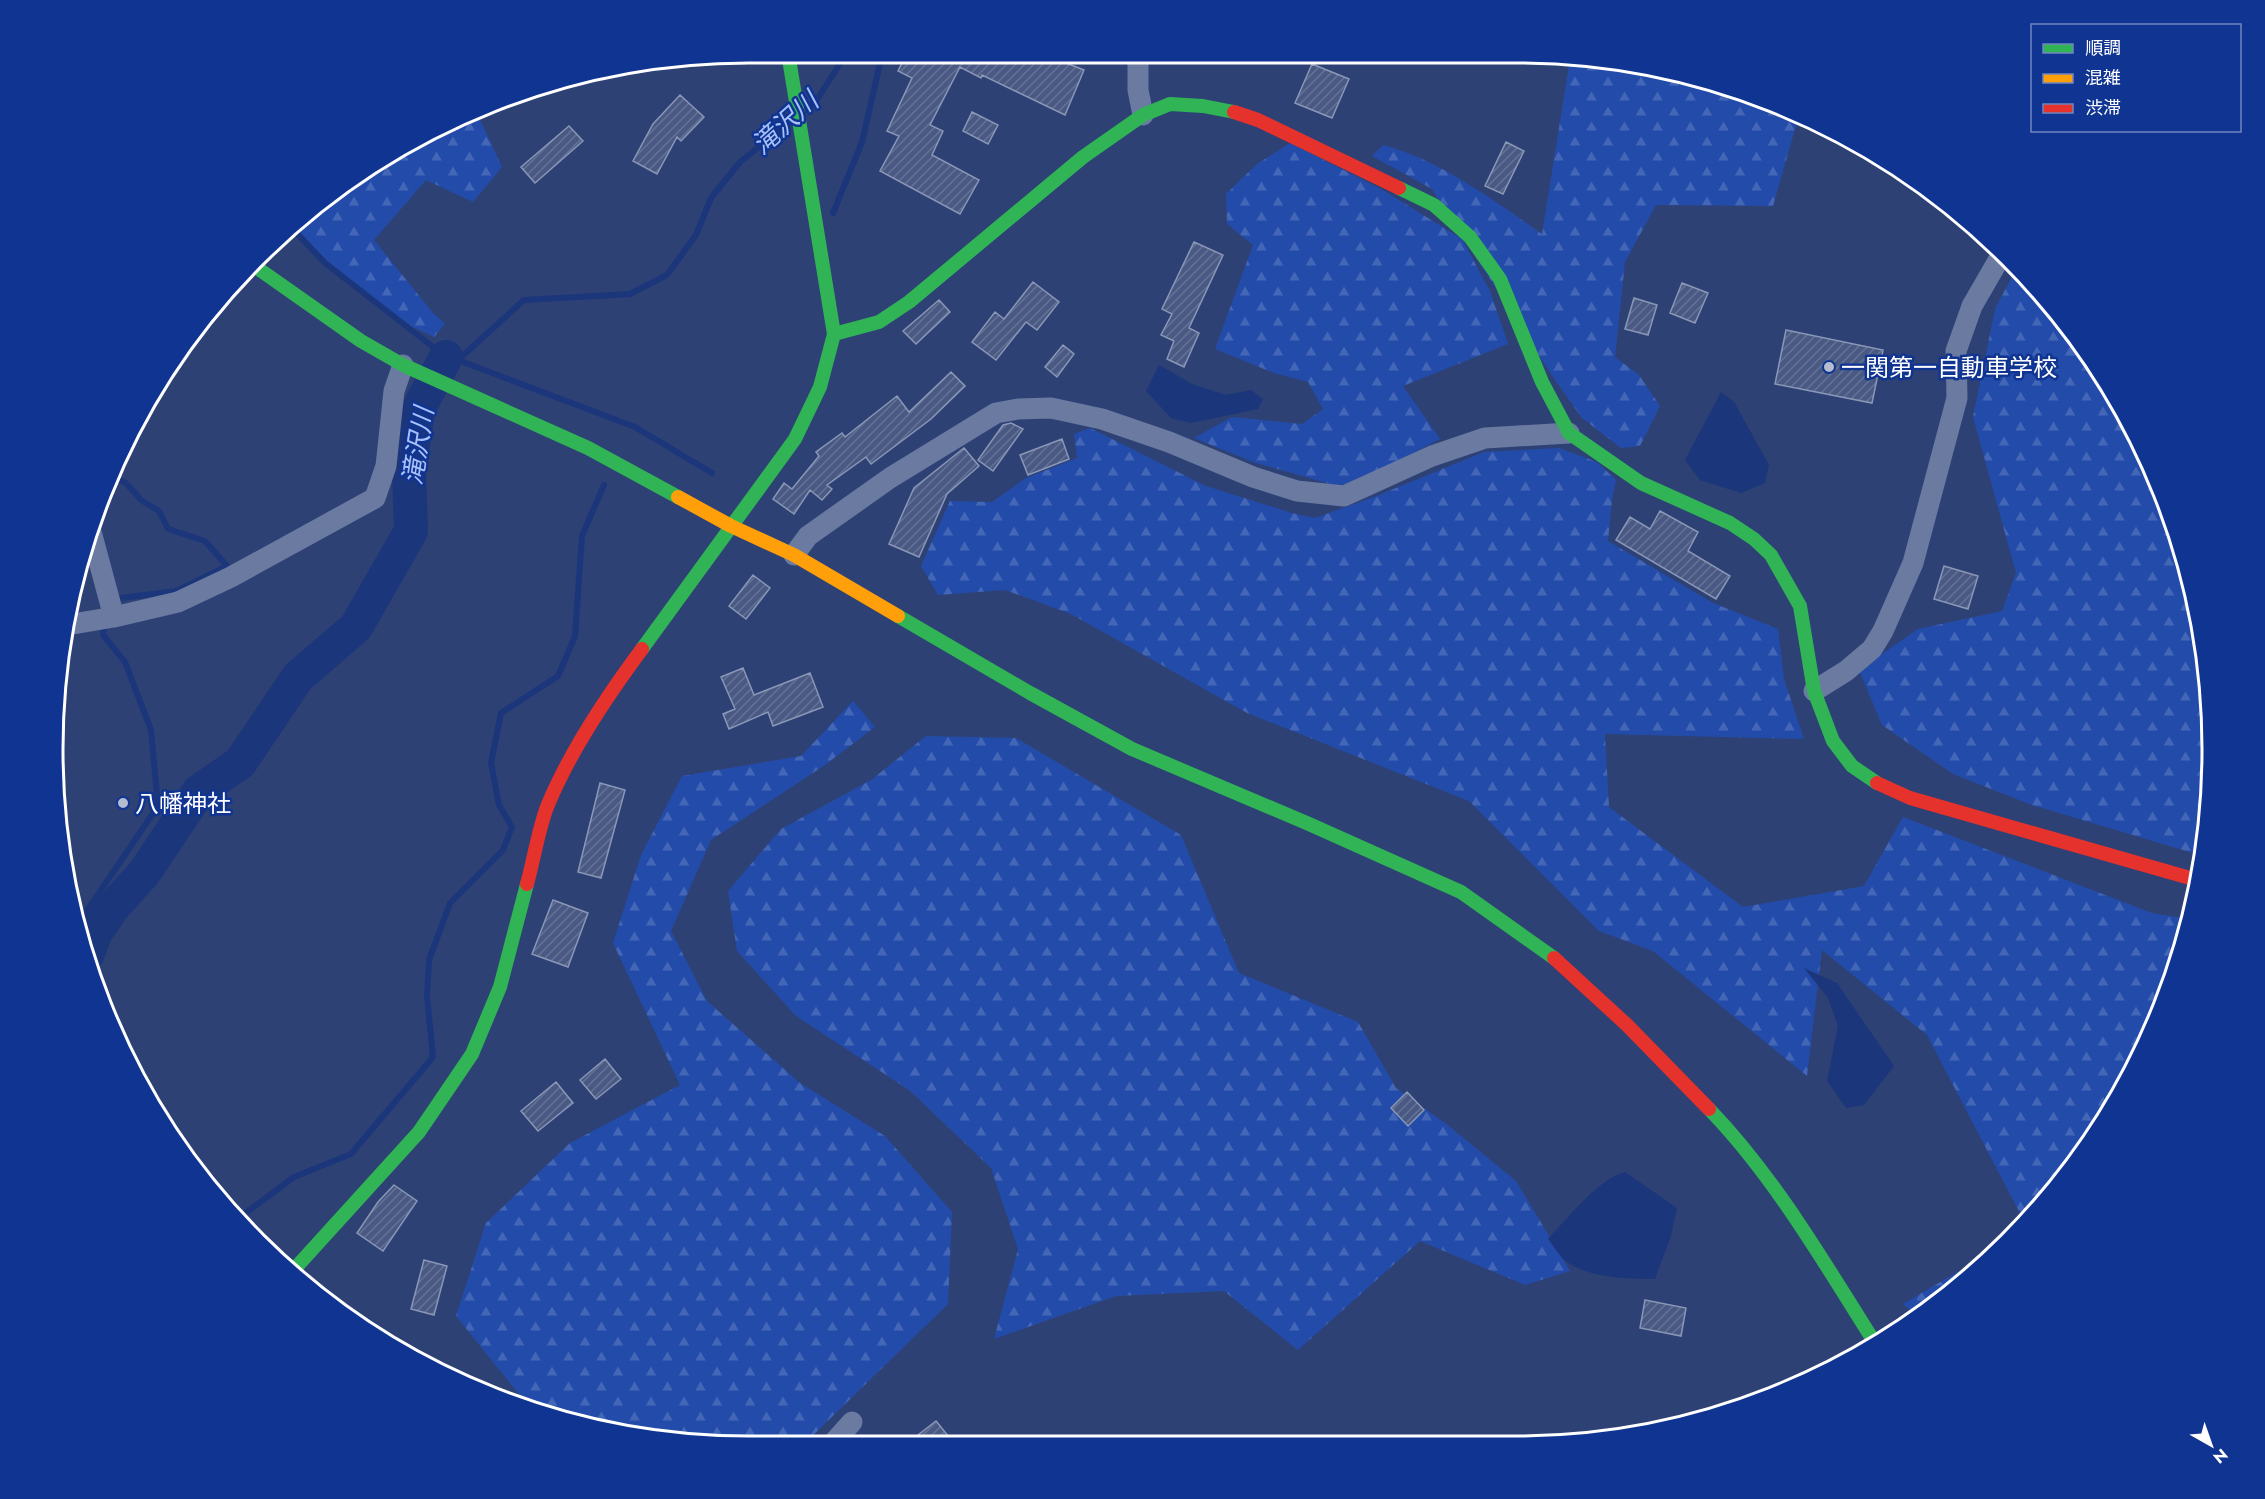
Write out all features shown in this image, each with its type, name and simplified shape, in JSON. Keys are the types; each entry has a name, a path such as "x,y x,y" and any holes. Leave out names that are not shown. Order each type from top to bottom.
{"street":[{"path":"297,1266 419,1132 472,1054 500,987 548,808 580,742 616,684 795,440 820,387 834,334 790,63"},
{"path":"1138,63 1138,90 1143,115"},
{"path":"834,334 879,322 909,303 1083,157 1143,115 1170,104 1232,111 1278,130 1434,205 1470,237 1500,279 1542,382 1569,433 1641,483 1730,523 1754,539 1771,555 1800,606 1814,691 1833,741 1852,766 1880,785 1910,798 2190,878"},
{"path":"1814,691 1846,671 1872,649 1883,631 1913,563 1957,398 1956,351 1971,306 1998,261"},
{"path":"259,269 361,341 404,365 588,448 730,526 794,555 1132,750 1309,824 1461,892 1549,952 1627,1025 1734,1135 1806,1235 1871,1336"},
{"path":"75,624 178,602 231,577 375,498 386,466 394,391 404,365"},
{"path":"794,555 808,536 890,478 996,413 1018,409 1051,408 1102,419 1297,491 1344,496 1432,456 1485,438 1569,433"},
{"path":"94,544 114,617"},
{"path":"839,1436 852,1422"}],"green space":[{"path":"1569,65 1649,76 1693,86 1736,99 1797,124 1773,206 1656,205 1625,262 1615,357 1639,375 1660,406 1640,446 1621,448 1582,418 1432,189 1372,156 1383,145 1424,160 1466,182 1542,234"},
{"path":"480,118 502,167 473,202 426,180 374,240 433,313 445,324 434,337 387,315 297,233 368,179 406,155"},
{"path":"1290,143 1381,189 1462,239 1490,291 1508,344 1403,386 1440,439 1366,478 1337,486 1253,462 1194,438 1232,417 1302,424 1323,409 1308,382 1274,373 1215,349 1253,245 1227,224 1226,194 1257,164"},
{"path":"2012,276 2060,332 2110,406 2150,487 2166,529 2189,616 2201,705 2201,794 2194,853 2032,805 1953,774 1882,725 1859,670 1918,629 2002,611 2016,573 1973,417 1995,309"},
{"path":"1090,428 1206,486 1315,518 1374,497 1484,452 1559,448 1597,462 1616,480 1608,541 1713,603 1778,629 1784,679 1804,739 1605,734 1609,807 1743,907 1864,886 1903,817 2152,913 2181,918 2166,970 2150,1012 2110,1093 2086,1131 2060,1167 2020,1214 1927,1035 1822,950 1807,1076 1653,951 1599,931 1469,801 1247,713 1071,614 1005,590 938,595 921,566 950,501 992,502 1026,478 1077,458 1074,434"},
{"path":"853,701 875,727 825,765 711,840 671,931 707,1001 800,1083 885,1136 952,1212 948,1304 812,1436 705,1435 660,1430 572,1413 521,1397 456,1316 486,1223 570,1143 680,1085 613,943 641,855 682,776 801,756"},
{"path":"926,736 1016,738 1181,835 1239,973 1358,1022 1396,1088 1449,1126 1516,1181 1570,1271 1525,1285 1420,1241 1298,1350 1224,1291 1116,1296 994,1339 1018,1249 991,1168 909,1090 796,1016 737,951 728,891 781,829 871,780"},
{"path":"1969,1265 1910,1310 1903,1304"}],"shaded area":[{"path":"1159,365 1192,384 1226,395 1251,390 1263,399 1258,409 1191,423 1171,418 1146,391"},
{"path":"1721,392 1734,402 1769,465 1765,483 1741,493 1700,480 1685,460"},
{"path":"1804,968 1837,983 1894,1066 1864,1105 1846,1108 1827,1081 1838,1026 1828,998"},
{"path":"1625,1172 1677,1208 1671,1236 1655,1279 1633,1279 1585,1271 1563,1259 1548,1239 1594,1191 1614,1176"}],"building":[{"path":"902,63 1066,63 1084,70 1065,115 982,75 981,78 960,67 930,125 943,131 932,155 979,180 960,214 880,171 899,136 887,131 912,78 898,71"},
{"path":"1312,64 1349,79 1332,118 1295,103"},
{"path":"680,95 704,117 681,141 677,137 657,174 633,161 653,124"},
{"path":"972,112 998,125 988,144 963,131"},
{"path":"569,126 583,141 535,183 521,167"},
{"path":"1506,142 1524,151 1503,194 1485,186"},
{"path":"1194,242 1223,255 1189,328 1199,333 1184,367 1167,359 1174,341 1161,335 1172,314 1162,309"},
{"path":"1033,282 1059,302 1037,330 1026,322 996,360 972,342 995,312 1004,319"},
{"path":"1682,283 1708,293 1695,323 1670,313"},
{"path":"1634,298 1657,305 1648,335 1625,329"},
{"path":"939,300 950,312 916,344 903,331"},
{"name":"一関第一自動車学校","path":"1786,330 1883,350 1872,403 1775,384"},
{"path":"1063,345 1074,354 1057,377 1045,367"},
{"path":"951,372 965,386 931,419 871,464 866,457 827,485 832,489 822,500 810,490 794,514 773,499 784,483 792,489 819,456 816,452 842,433 845,437 897,396 909,412"},
{"path":"1011,423 1023,429 993,471 978,460 1003,425"},
{"path":"1062,439 1069,459 1028,475 1020,455"},
{"path":"964,448 979,466 947,494 919,557 889,544 914,488"},
{"path":"1660,511 1698,532 1688,551 1730,576 1716,599 1616,540 1630,517 1650,529"},
{"path":"1944,566 1978,576 1968,609 1934,599"},
{"path":"753,575 770,588 746,619 729,606"},
{"path":"743,668 754,695 810,673 823,707 773,726 768,712 729,729 723,714 735,709 721,677"},
{"path":"600,783 625,790 601,878 578,872"},
{"path":"553,900 588,913 568,967 532,954"},
{"path":"605,1059 621,1079 596,1099 580,1080"},
{"path":"556,1082 573,1103 538,1131 521,1111"},
{"path":"1407,1092 1424,1110 1408,1126 1391,1108"},
{"path":"394,1185 417,1201 383,1251 357,1233 378,1202"},
{"path":"424,1260 447,1266 434,1315 411,1309"},
{"path":"1645,1300 1686,1308 1681,1336 1640,1328"},
{"path":"936,1421 948,1436 917,1436"}],"waterway":[{"name":"滝沢川","path":"805,110 816,101 840,63"},
{"path":"833,213 862,142 880,63"},
{"name":"滝沢川","path":"297,233 325,263 446,357 458,360 524,300 630,294 667,275 696,235 711,198 740,162 790,122"},
{"name":"滝沢川","path":"91,944 95,934 114,906 144,873 199,791 240,763 298,677 356,627 411,531 409,473 418,410 446,357"},
{"path":"458,360 635,427 712,473"},
{"path":"114,603 121,598 177,591 227,566 205,541 168,529 159,511 141,500 126,483 118,480"},
{"path":"244,1214 294,1177 351,1154 433,1057 427,996 429,960 450,903 503,850 512,827 499,805 491,763 501,713 558,676 575,636 582,536 604,485"},
{"path":"83,916 158,806 151,730 125,662 103,635 105,623"}],"traffic: fast":[{"path":"642,649 795,439 820,387 834,334 790,63"},
{"path":"834,334 879,322 909,302 1083,157 1143,115 1170,104 1203,106 1234,112"},
{"path":"1399,188 1434,205 1470,237 1500,279 1542,382 1569,433 1641,483 1730,523 1754,539 1771,555 1800,606 1814,691 1833,741 1852,766 1877,783"},
{"path":"259,269 361,341 403,365 588,448 678,497"},
{"path":"898,616 1132,749 1461,892 1554,958"},
{"path":"297,1266 419,1132 472,1054 500,987 527,884"},
{"path":"1709,1109 1733,1135 1777,1192 1871,1336"}],"traffic: slow":[{"path":"678,497 731,526 794,555 898,616"}],"traffic: jam":[{"path":"1234,112 1258,120 1399,188"},
{"path":"527,884 544,816 566,766 615,686 642,649"},
{"path":"1877,783 1910,798 2190,878"},
{"path":"1554,958 1627,1025 1709,1109"}],"place":[{"name":"一関第一自動車学校","path":"1829,367"},
{"name":"八幡神社","path":"123,803"}]}
